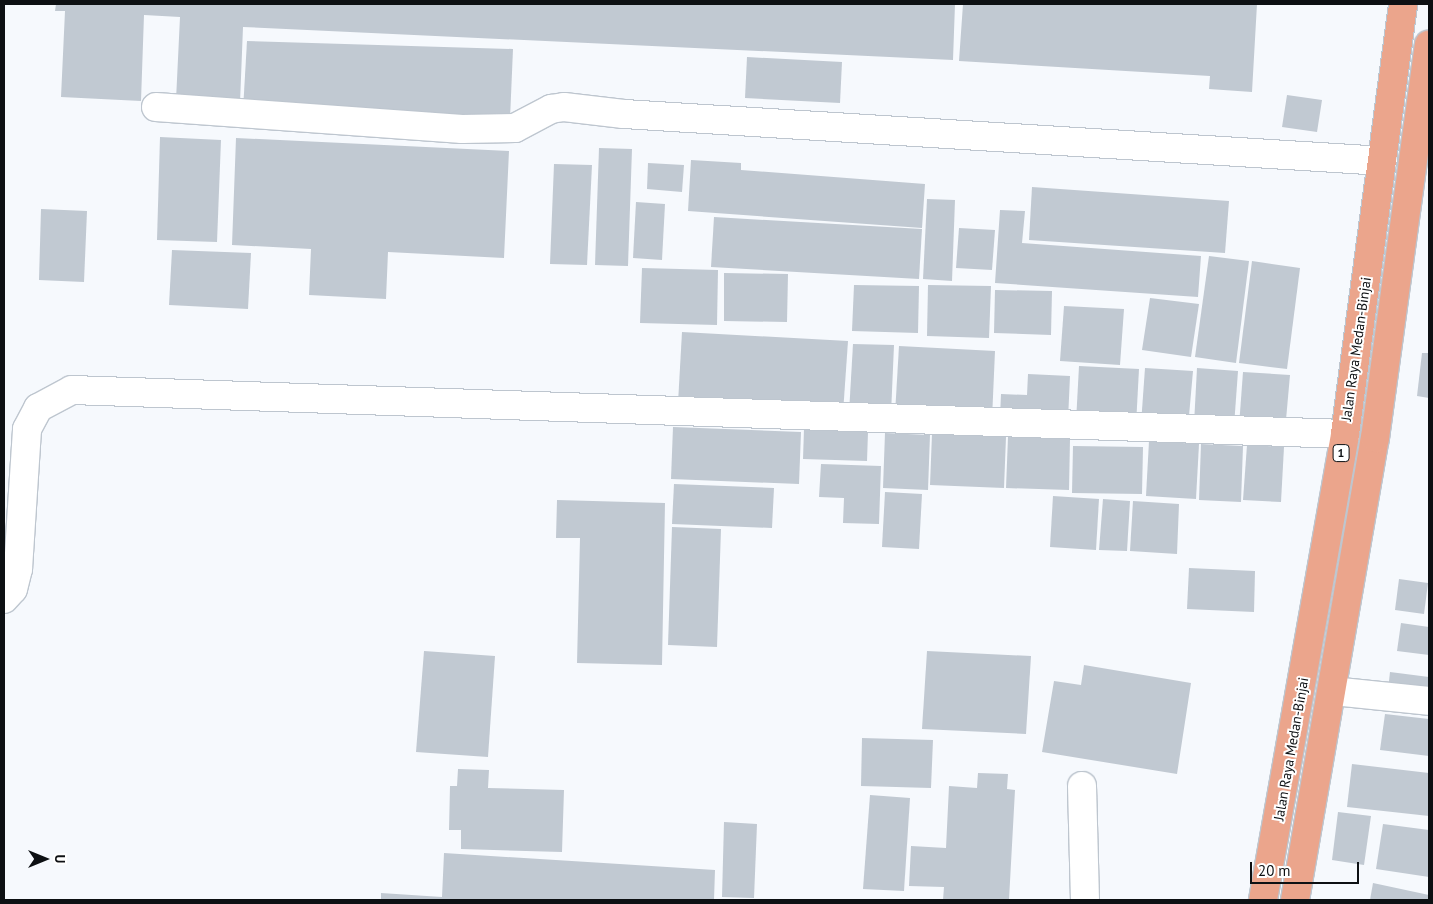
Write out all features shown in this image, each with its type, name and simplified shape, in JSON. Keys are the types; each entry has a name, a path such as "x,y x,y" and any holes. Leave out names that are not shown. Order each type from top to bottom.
{"highway":[{"name":"Jalan Raya Medan-Binjai","path":"1263,900 1344,434 1383,161 1403,4"},
{"path":"1295,900 1333,692 1375,438 1429,45"}],"street":[{"path":"156,107 462,129 515,128 551,109 564,107 624,114 1383,161"},
{"path":"4,599 13,589 18,569 27,429 38,408 72,390 1344,434"},
{"path":"1333,692 1429,701"},
{"path":"1082,786 1085,900"}],"building":[{"path":"56,4 955,4 953,60 243,27 240,103 176,100 180,17 144,15 141,101 61,97 65,11 55,11"},
{"path":"963,4 1257,4 1252,92 1209,89 1210,76 959,61"},
{"path":"247,41 513,49 510,119 243,110"},
{"path":"747,57 842,62 840,103 745,98"},
{"path":"1287,95 1322,100 1317,132 1282,127"},
{"path":"160,137 221,140 217,242 157,240"},
{"path":"236,138 509,151 504,258 388,252 386,299 309,295 311,249 232,245"},
{"path":"599,148 632,149 628,266 595,265"},
{"path":"691,160 741,163 741,170 925,184 922,228 688,211"},
{"path":"648,163 684,165 682,192 647,189"},
{"path":"554,164 592,165 587,265 550,264"},
{"path":"1032,187 1229,201 1225,253 1029,240"},
{"path":"927,199 955,200 952,281 923,279"},
{"path":"636,202 665,204 662,260 633,258"},
{"path":"41,209 87,211 84,282 39,280"},
{"path":"1000,210 1025,211 1022,243 1201,256 1198,297 995,283"},
{"path":"714,217 922,229 919,279 711,267"},
{"path":"959,228 995,230 992,270 956,268"},
{"path":"172,250 251,253 248,309 169,305"},
{"path":"1209,256 1249,261 1236,363 1195,357"},
{"path":"1252,261 1300,268 1287,369 1239,363"},
{"path":"642,268 718,270 717,325 640,323"},
{"path":"724,273 788,274 787,322 724,321"},
{"path":"854,285 919,286 918,333 852,331"},
{"path":"928,285 991,286 989,338 927,336"},
{"path":"995,290 1052,291 1051,335 994,333"},
{"path":"1150,298 1199,304 1191,357 1142,350"},
{"path":"1064,306 1124,309 1120,365 1060,361"},
{"path":"682,332 848,341 843,413 678,403"},
{"path":"853,344 894,345 891,414 849,413"},
{"path":"899,346 995,351 992,419 895,414"},
{"path":"1422,353 1429,353 1429,398 1417,396"},
{"path":"1079,366 1139,369 1136,425 1076,422"},
{"path":"1145,368 1193,371 1188,427 1141,424"},
{"path":"1197,368 1238,371 1234,426 1194,424"},
{"path":"1243,372 1290,375 1285,431 1239,426"},
{"path":"1028,374 1070,376 1068,420 1000,417 1001,394 1027,395"},
{"path":"673,427 801,432 799,484 671,479"},
{"path":"804,429 868,432 867,461 803,459"},
{"path":"885,433 930,435 928,490 883,488"},
{"path":"932,434 1006,437 1004,488 930,485"},
{"path":"1008,437 1070,439 1069,490 1006,488"},
{"path":"1149,441 1199,444 1196,499 1146,496"},
{"path":"1201,444 1243,446 1241,502 1199,500"},
{"path":"1247,445 1284,447 1281,502 1243,500"},
{"path":"1073,446 1143,447 1142,494 1072,493"},
{"path":"821,464 881,466 879,524 843,523 844,498 819,497"},
{"path":"674,484 774,488 772,528 672,524"},
{"path":"885,492 922,494 919,549 882,547"},
{"path":"1053,496 1099,499 1096,550 1050,547"},
{"path":"1103,499 1130,501 1127,551 1099,550"},
{"path":"557,500 665,503 662,665 577,663 580,538 556,538"},
{"path":"1133,501 1179,504 1177,554 1130,551"},
{"path":"672,527 721,529 717,647 668,645"},
{"path":"1189,568 1255,571 1254,612 1187,609"},
{"path":"1399,579 1428,583 1424,614 1395,610"},
{"path":"1401,623 1429,627 1429,655 1397,651"},
{"path":"424,651 495,656 488,757 416,752"},
{"path":"927,651 1031,656 1026,734 922,729"},
{"path":"1084,665 1191,683 1177,774 1042,752 1054,681 1081,685"},
{"path":"1390,672 1429,677 1429,695 1388,690"},
{"path":"1385,714 1429,719 1429,756 1380,750"},
{"path":"862,738 933,740 931,788 861,786"},
{"path":"1352,764 1429,773 1429,816 1347,807"},
{"path":"458,769 489,770 488,788 564,790 562,852 461,849 461,830 449,830 450,786 457,786"},
{"path":"978,773 1008,774 1007,789 1015,790 1009,900 943,900 944,887 909,886 911,846 946,848 949,786 977,788"},
{"path":"870,795 910,798 904,891 863,889"},
{"path":"1338,812 1371,816 1364,865 1332,860"},
{"path":"724,822 757,824 754,898 722,897"},
{"path":"1383,824 1429,830 1429,877 1376,869"},
{"path":"444,853 715,870 714,900 381,900 381,893 442,897"},
{"path":"1373,883 1429,895 1429,900 1370,900"}]}
